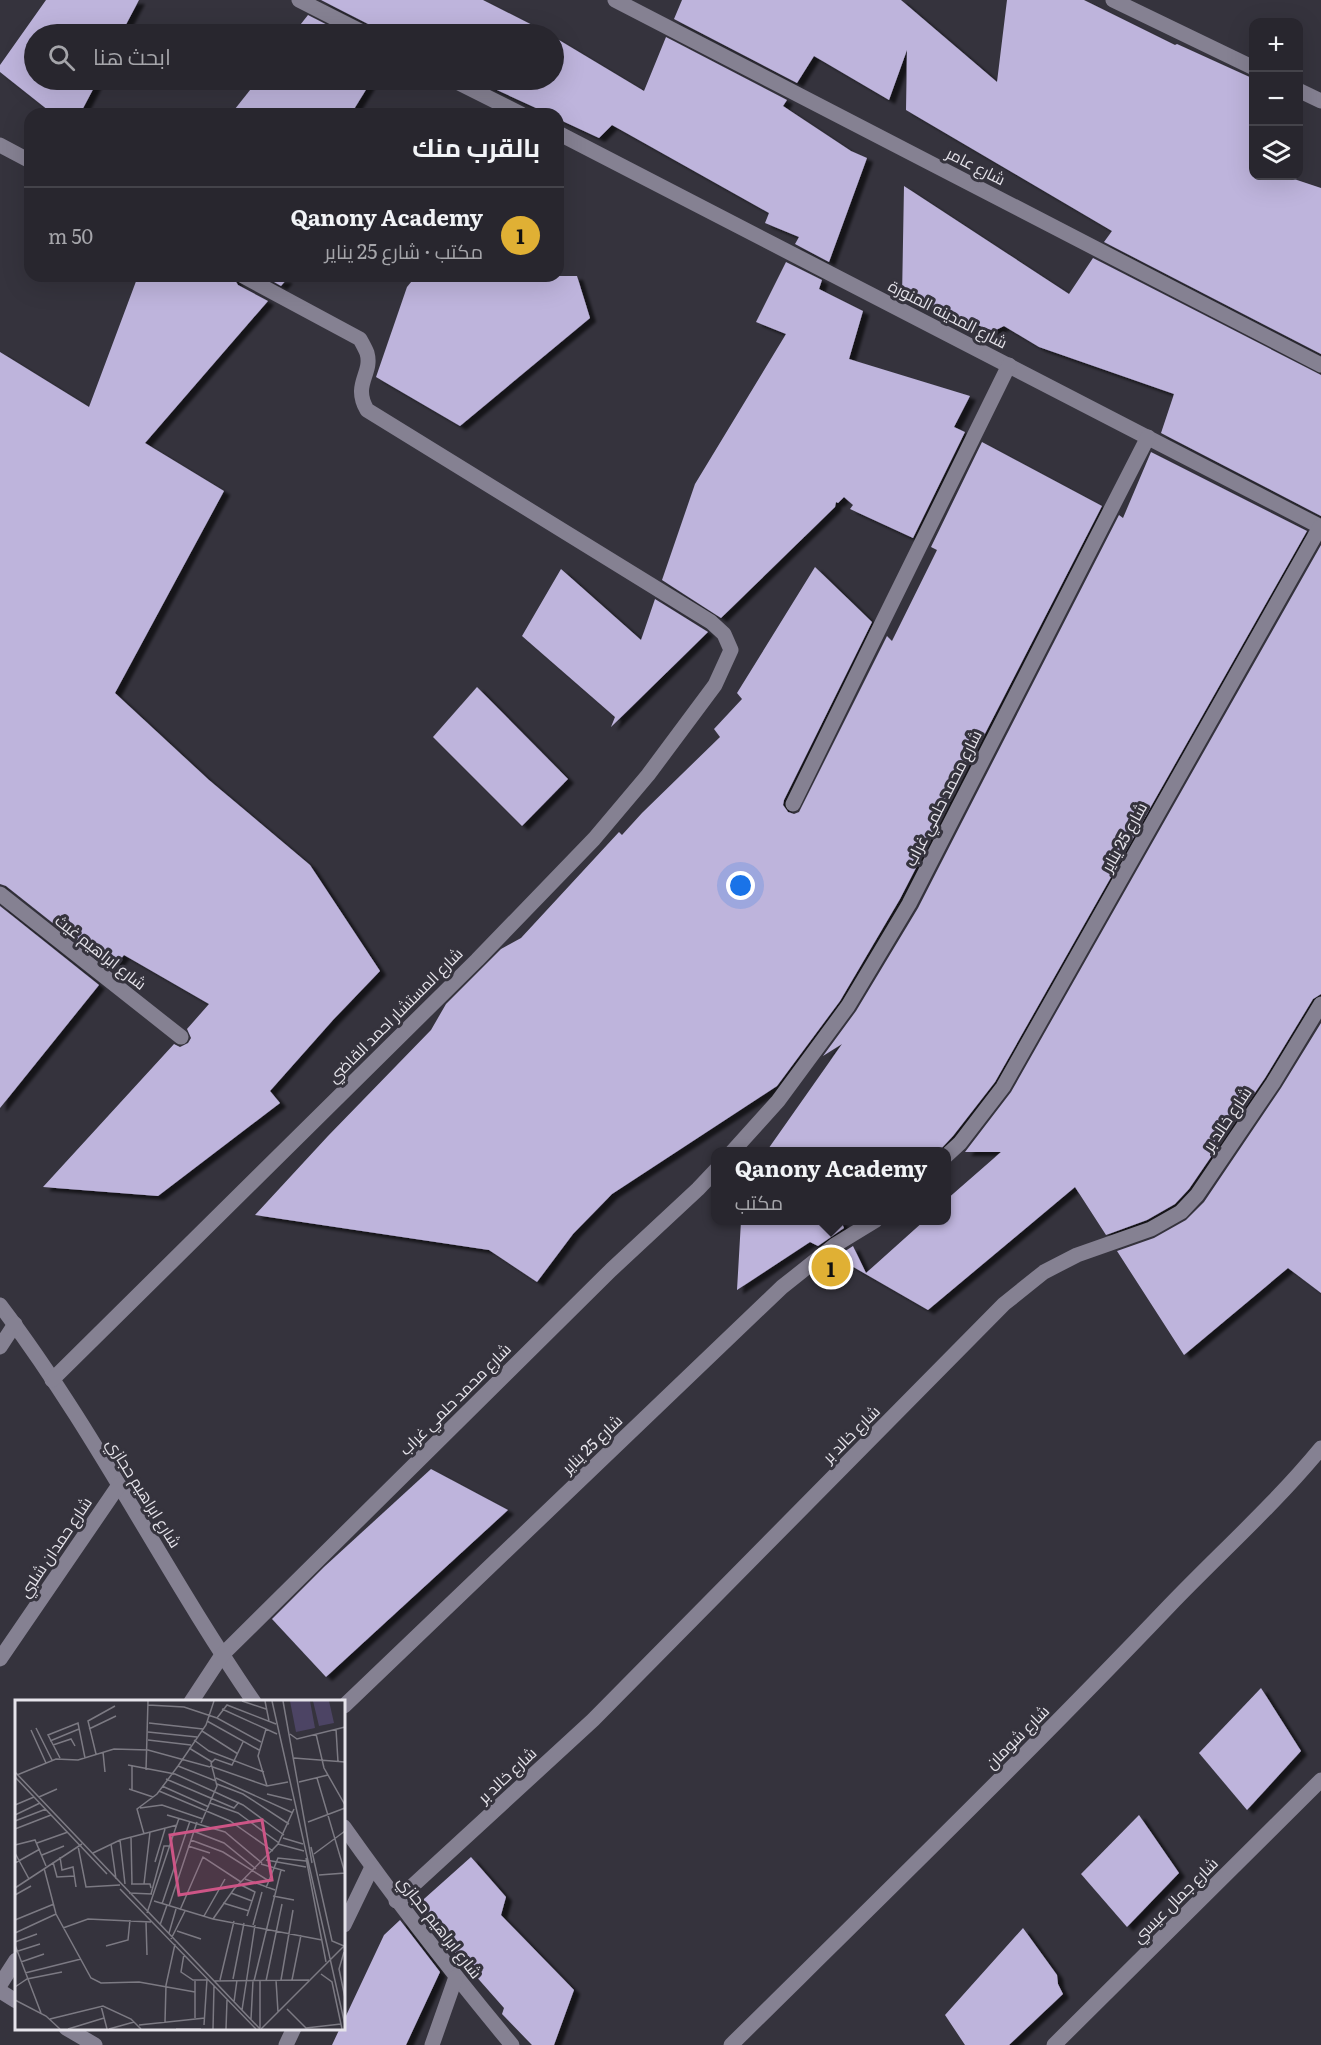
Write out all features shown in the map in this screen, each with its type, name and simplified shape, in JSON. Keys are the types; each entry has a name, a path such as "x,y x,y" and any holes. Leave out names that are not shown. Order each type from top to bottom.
{"street":[{"path":"299,0 346,24"},
{"name":"شارع عامر","path":"615,0 1321,365"},
{"path":"1113,0 1249,66"},
{"path":"473,90 509,108"},
{"path":"1303,92 1321,101"},
{"name":"شارع المدينه المنورة","path":"564,136 1321,527"},
{"path":"0,145 24,158"},
{"name":"شارع المستشار احمد القاضي","path":"52,1380 477,960 594,839 648,775 715,685 731,650 724,634 711,622 367,410 360,392 367,354 360,339 254,282"},
{"path":"793,804 1009,365"},
{"name":"شارع محمد حلمي غراب","path":"737,1147 778,1101 848,1006 909,904 1148,437"},
{"name":"شارع 25 يناير","path":"951,1151 1003,1087 1321,527"},
{"name":"شارع ابراهيم غيث","path":"0,894 181,1037"},
{"name":"شارع خالد بر","path":"396,1901 593,1720 1004,1305 1044,1272 1077,1255 1150,1229 1181,1212 1197,1195 1273,1083 1321,1004"},
{"name":"شارع محمد حلمي غراب","path":"192,1700 222,1655 711,1175"},
{"name":"شارع 25 يناير","path":"345,1705 782,1287 835,1245 869,1225"},
{"name":"شارع ابراهيم حجازي","path":"0,1305 52,1380 222,1655 253,1700"},
{"path":"0,1347 15,1324"},
{"name":"شارع شومان","path":"731,2045 1075,1705 1295,1480 1321,1448"},
{"name":"شارع حمدان شلبي","path":"0,1659 119,1485"},
{"name":"شارع جمال عيسي","path":"1054,2045 1321,1780"},
{"name":"شارع ابراهيم حجازي","path":"345,1828 396,1901 512,2045"},
{"path":"345,1923 372,1867"},
{"path":"0,1985 15,1962"},
{"path":"432,2045 456,1977"},
{"path":"0,1991 15,2000"},
{"path":"69,2030 95,2045"},
{"path":"286,2045 293,2030"}],"building":[{"path":"46,0 139,0 126,24 29,24"},
{"path":"321,0 483,0 530,24 368,24"},
{"path":"682,0 901,0 997,82 1007,0 1084,0 1175,45 1249,77 1249,180 1297,180 1321,188 1321,354 1104,242 1112,231 906,110 907,50 889,100 814,56 797,83 674,19"},
{"path":"308,15 326,24 301,24"},
{"path":"24,31 24,90 93,90 83,108 45,108 0,72 0,65"},
{"path":"666,37 787,100 783,106 851,151 867,158 829,262 795,244 799,237 765,223 769,213 612,125 599,138 564,122 564,108 536,108 497,90 564,90 564,43 644,91"},
{"path":"250,90 366,90 355,108 236,108"},
{"path":"904,186 1069,294 1093,258 1321,375 1321,516 1161,433 1174,394 1039,347 1004,326 994,331 902,298"},
{"path":"786,262 822,280 819,289 863,311 849,359 970,396 954,427 965,432 913,538 850,509 853,505 844,497 838,503 836,502 835,507 721,618 662,580 695,484 786,334 756,322"},
{"path":"564,276 577,276 590,318 460,426 376,377 407,287 411,282 564,282"},
{"path":"136,282 236,282 268,301 145,443 224,491 115,693 209,780 310,865 380,971 270,1091 280,1103 158,1196 43,1187 174,1044 180,1047 188,1043 191,1038 187,1029 209,1004 124,955 112,970 6,886 0,884 0,352 89,407"},
{"path":"982,442 1102,506 900,899 840,1001 777,1086 612,1194 573,1234 537,1282 489,1250 255,1215 431,1030 446,1004 501,949 521,938 619,832 622,835 720,737 714,729 742,699 737,693 815,567 872,622 784,800 783,805 788,812 794,814 799,812 887,636 892,641 937,550 931,547"},
{"path":"1151,452 1307,531 995,1082 953,1136 943,1147 770,1147 842,1044 823,1056 856,1011 918,908 1119,515 1123,518"},
{"path":"1321,545 1321,994 1313,999 1265,1078 1189,1189 1175,1204 1147,1220 1106,1235 1075,1187 928,1310 836,1257 853,1246 866,1273 920,1225 951,1225 951,1196 1001,1152 965,1152 1011,1092"},
{"path":"561,569 641,640 655,599 708,632 611,727 615,717 522,636"},
{"path":"477,687 568,779 522,826 433,737"},
{"path":"0,906 99,985 0,1108"},
{"path":"1321,1023 1321,1293 1288,1268 1184,1355 1117,1251 1154,1238 1186,1220 1204,1202 1281,1088"},
{"path":"741,1225 843,1225 844,1228 818,1246 810,1242 737,1290"},
{"path":"431,1469 508,1510 326,1677 272,1619 324,1567"},
{"path":"1261,1688 1301,1751 1247,1810 1199,1753"},
{"path":"1139,1815 1179,1873 1127,1927 1081,1874"},
{"path":"471,1857 506,1897 501,1915 574,1990 554,2045 532,2045 502,2014 504,2008 451,1948 449,1952 415,1907"},
{"path":"400,1920 440,1972 406,2045 332,2045 339,2030 345,2030 345,2018 384,1935"},
{"path":"1023,1928 1057,1975 1063,1994 1009,2045 965,2045 945,2015"}],"place":[{"name":"Qanony Academy","path":"831,1267"}]}
